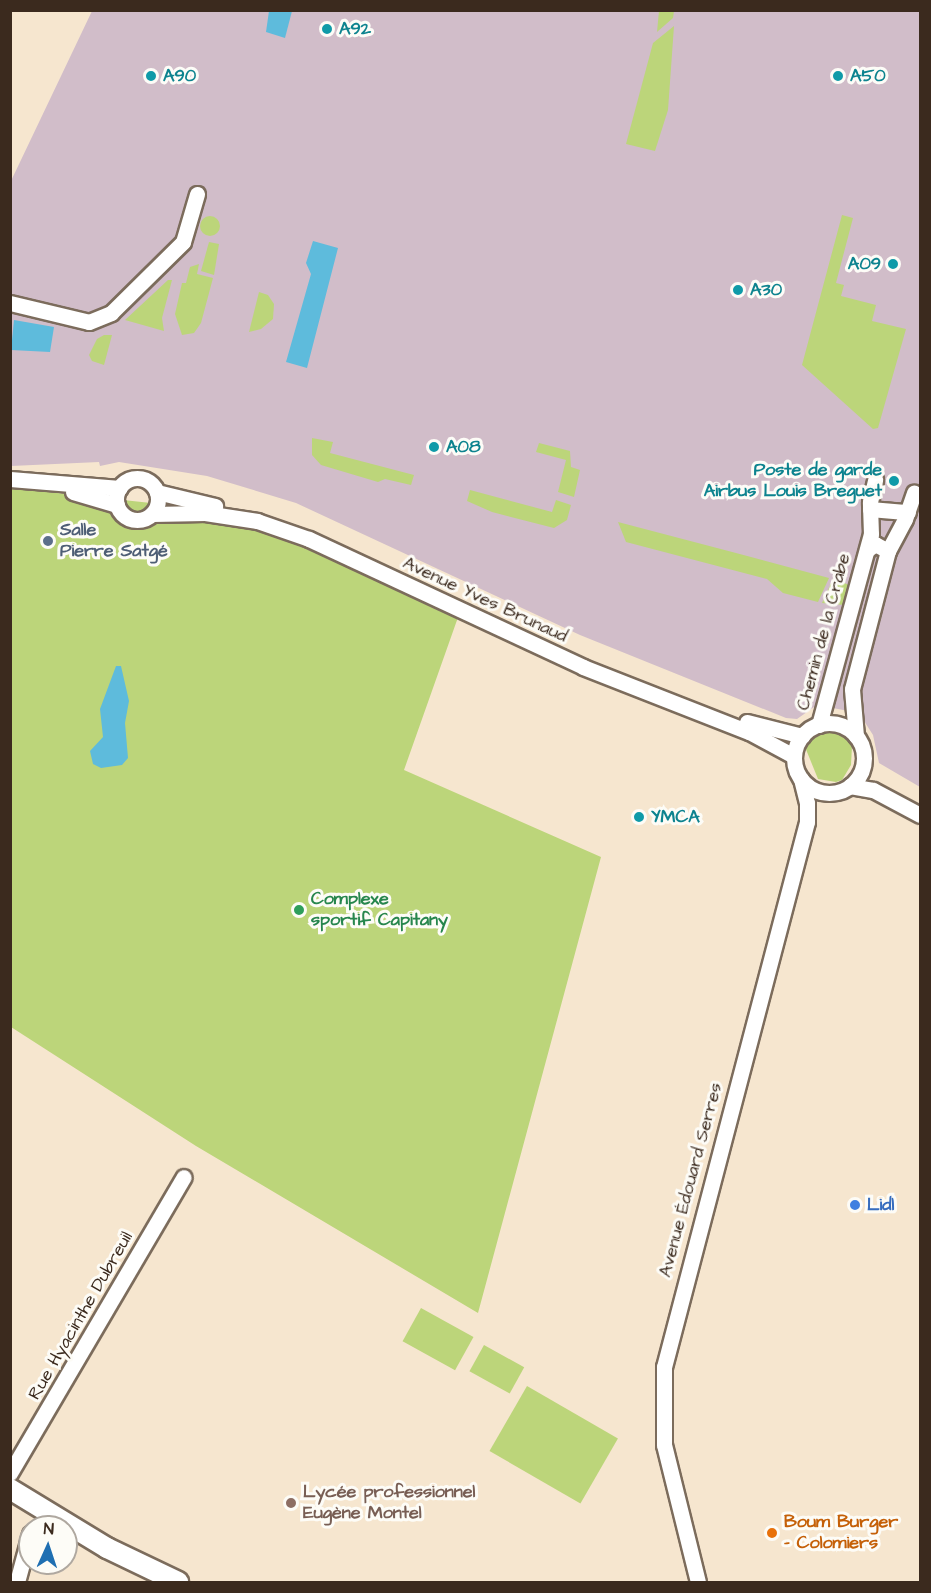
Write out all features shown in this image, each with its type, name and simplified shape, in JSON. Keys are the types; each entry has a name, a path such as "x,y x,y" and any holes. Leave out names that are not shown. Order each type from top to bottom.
{"main road":[{"path":"10,1489 35,1515"},
{"path":"78,1536 178,1582"}],"street":[{"path":"10,303 89,322 111,312 183,242 197,194"},
{"path":"10,478 120,488 138,478 151,483 157,492 158,505 152,514 133,519 123,514 117,505 80,493 10,488"},
{"name":"Chemin de la Crabe","path":"819,724 871,534 870,509 876,480"},
{"path":"117,505 120,488"},
{"name":"Avenue Yves Brunaud","path":"157,492 254,512 308,530 653,687 778,733 802,736"},
{"path":"892,799 871,775 856,736 852,689 890,545 908,512 914,493"},
{"path":"870,509 908,512"},
{"name":"Avenue Yves Brunaud","path":"152,514 205,513 257,521 309,539 612,680 749,732 794,756"},
{"path":"871,534 890,545"},
{"name":"Chemin de la Crabe","path":"867,550 875,544 890,545"},
{"path":"856,736 837,724 819,724 802,736 794,756 801,779 809,787 832,793 859,785 921,815"},
{"path":"850,786 858,777 864,757"},
{"name":"Avenue Édouard Serres","path":"698,1582 688,1553 664,1445 661,1396 666,1350 807,822 807,803 801,779"},
{"name":"Avenue Édouard Serres","path":"807,822 832,793"},
{"name":"Rue Hyacinthe Dubreuil","path":"10,1473 184,1177"},
{"name":"Avenue Édouard Serres","path":"684,1582 688,1553"}],"shaded area":[{"path":"92,11 920,11 920,787 879,763 873,735 859,713 817,705 797,719 786,718 580,635 296,503 207,476 119,462 100,466 99,462 11,466 10,183"}],"green space":[{"path":"659,11 674,11 673,18 657,32"},
{"path":"674,26 668,110 655,151 626,144 653,43"},
{"path":"842,215 853,218 836,283 844,285 841,296 876,305 872,321 906,329 878,428 873,429 802,365"},
{"path":"210,216 217,219 220,226 217,233 210,236 203,233 200,226 203,219"},
{"path":"209,242 219,244 214,275 201,271"},
{"path":"199,264 197,274 213,278 201,323 194,333 182,335 175,314 182,283 186,283 190,267"},
{"path":"168,280 172,280 162,318 164,331 125,320"},
{"path":"259,292 268,295 274,304 273,319 261,329 249,332"},
{"path":"104,335 112,335 104,365 92,361 89,355 97,339"},
{"path":"312,438 333,442 330,453 414,475 411,485 385,479 378,482 321,465 312,455"},
{"path":"539,443 570,451 571,467 580,470 574,497 558,492 566,460 536,452"},
{"name":"Complexe sportif Capitany","path":"10,488 217,510 462,606 404,770 601,857 478,1313 196,1146 11,1027"},
{"path":"470,490 552,512 556,500 571,505 567,520 554,528 492,512 467,501"},
{"path":"618,522 829,578 818,602 783,593 767,579 626,542"},
{"path":"833,579 855,587 844,605 822,603"},
{"path":"828,728 845,732 852,746 851,765 842,780 836,782 818,779 805,747 815,733"},
{"path":"421,1308 473,1337 455,1370 403,1341"},
{"path":"484,1345 524,1367 510,1394 469,1371"},
{"path":"527,1386 618,1438 580,1503 490,1451"}],"water":[{"path":"269,11 292,11 285,38 266,32"},
{"path":"313,241 338,248 307,368 286,362 311,274 306,263"},
{"path":"14,320 54,327 50,352 11,350"},
{"path":"116,666 121,666 129,701 125,723 128,758 122,765 101,768 93,764 90,751 103,737 100,709"}],"place":[{"name":"A92","path":"327,29"},
{"name":"A90","path":"151,76"},
{"name":"A50","path":"838,76"},
{"name":"A09","path":"893,264"},
{"name":"A30","path":"738,290"},
{"name":"A08","path":"434,447"},
{"name":"Poste de garde Airbus Louis Breguet","path":"894,481"},
{"name":"Salle Pierre Satgé","path":"48,541"},
{"name":"YMCA","path":"639,817"},
{"name":"Complexe sportif Capitany","path":"299,910"},
{"name":"Lidl","path":"855,1205"},
{"name":"Lycée professionnel Eugène Montel","path":"291,1503"},
{"name":"Boum Burger - Colomiers","path":"772,1533"}]}
